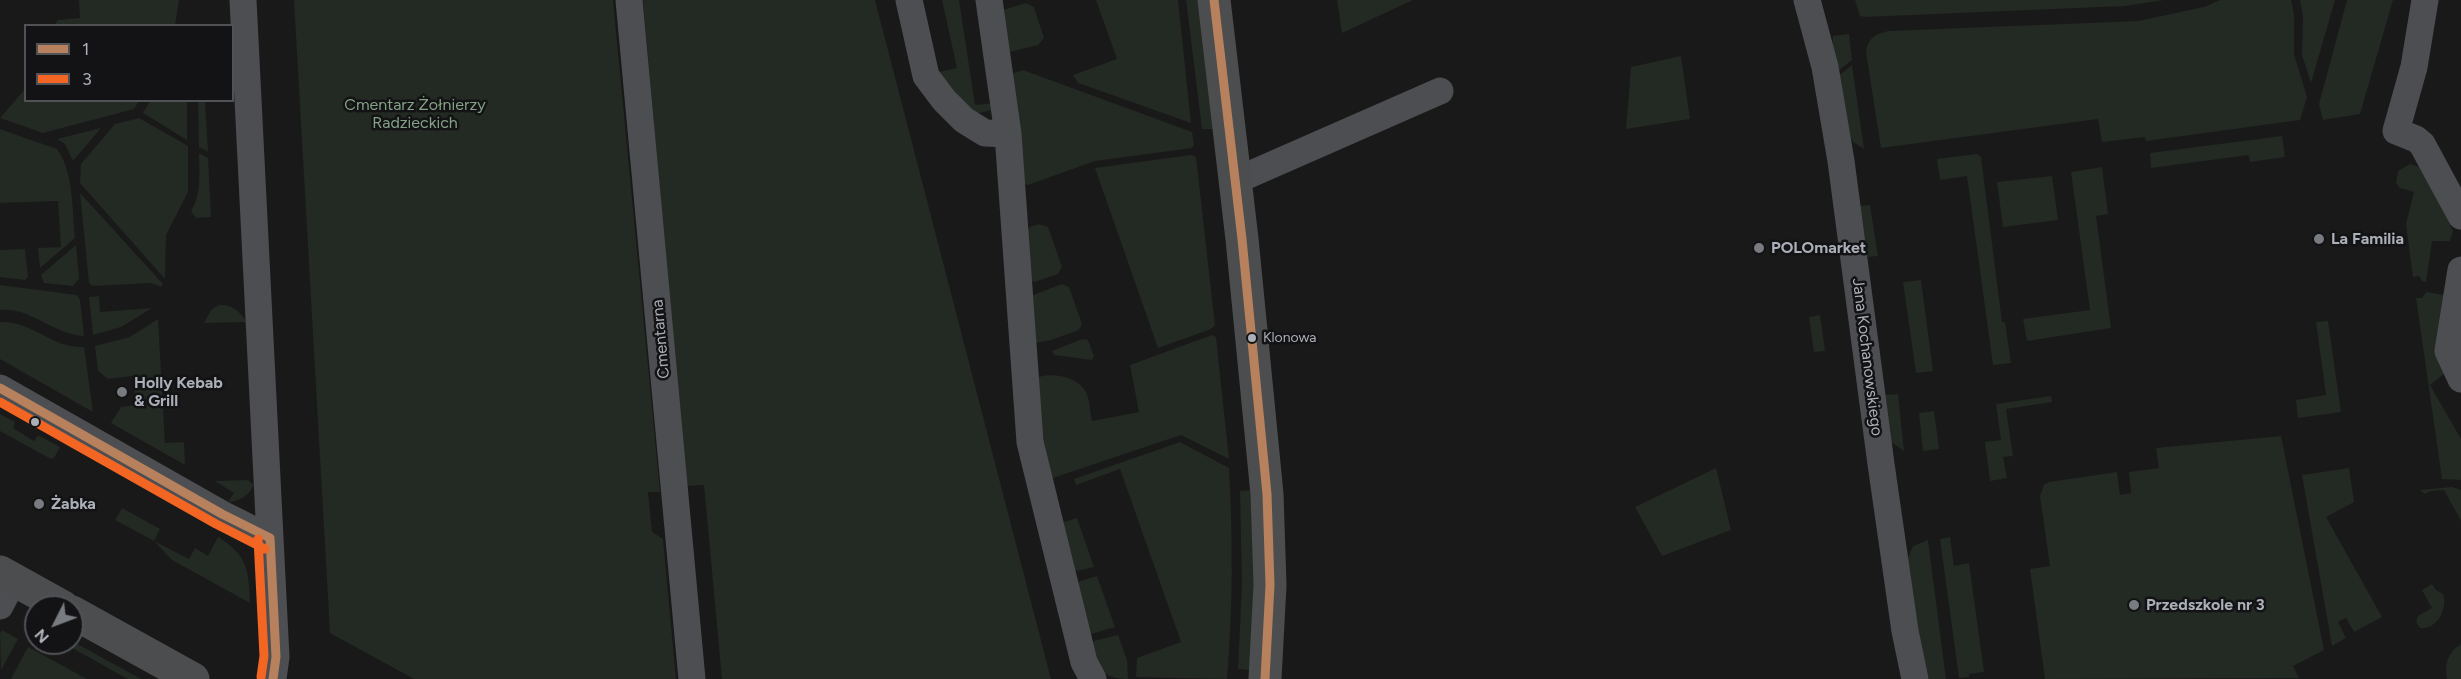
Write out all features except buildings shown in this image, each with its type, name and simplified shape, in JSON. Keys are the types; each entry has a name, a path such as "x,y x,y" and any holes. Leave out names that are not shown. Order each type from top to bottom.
{"street":[{"path":"243,0 276,657 273,679"},
{"name":"Cmentarna","path":"629,0 692,679"},
{"path":"909,0 926,76 944,100 964,120 985,133 1008,134"},
{"path":"989,0 1008,134 1030,442 1084,662 1093,679"},
{"path":"1214,0 1254,354 1270,538 1265,679"},
{"name":"Jana Kochanowskiego","path":"1807,0 1825,67 1841,161 1905,631 1916,679"},
{"path":"2425,0 2414,67 2396,131 2416,138 2422,144 2461,216"},
{"path":"1235,181 1440,91"},
{"path":"2461,270 2448,351 2461,379"},
{"path":"0,388 222,514 270,538"},
{"path":"5,586 30,595"},
{"path":"84,619 193,679"}],"green space":[{"path":"79,0 179,0 175,24 55,24 58,20 80,18"},
{"name":"Cmentarz Żołnierzy Radzieckich","path":"294,0 613,0 660,492 648,492 652,532 663,539 676,679 414,679 330,633"},
{"path":"643,0 875,0 1051,679 722,679 704,485 686,486"},
{"path":"942,0 959,0 975,105 994,103 992,110 975,114 951,91 939,72 957,68"},
{"path":"1096,0 1178,0 1191,123 1078,83 1073,75 1117,59"},
{"path":"1186,0 1199,0 1214,129 1202,129"},
{"path":"1337,0 1413,0 1342,33"},
{"path":"1855,0 2164,0 2125,6 1865,17 1860,16"},
{"path":"2220,0 2291,0 2294,14 2294,54 2307,97 2300,120 2146,141 2145,137 2102,142 2098,119 1881,148 1866,52 1873,37 1889,31 2138,21 2204,7"},
{"path":"2300,0 2335,0 2311,83 2302,55 2303,16"},
{"path":"2347,0 2393,0 2360,114 2323,120 2319,104"},
{"path":"1026,3 1034,7 1044,38 1038,45 1006,53 1000,11"},
{"path":"1849,34 1852,60 1837,72 1832,48 1833,36"},
{"path":"1681,56 1690,119 1626,129 1631,67"},
{"path":"1852,65 1864,149 1853,142 1849,135 1838,76"},
{"path":"1023,70 1192,132 1194,145 1192,148 1095,161 1028,185 1023,183 1011,74"},
{"path":"24,90 24,102 138,102 134,109 43,133 0,118"},
{"path":"149,102 187,102 187,140 143,113"},
{"path":"198,102 205,102 208,152 199,147"},
{"path":"139,118 188,146 188,192 166,235 165,279 80,183 81,164 115,124"},
{"path":"101,128 73,161 65,144 57,139"},
{"path":"0,129 57,149 67,169 75,238 40,268 38,248 61,247 58,201 0,203"},
{"path":"2282,136 2285,157 2250,162 2249,155 2151,168 2150,153"},
{"path":"199,153 208,158 211,217 196,218 191,211 198,190"},
{"path":"1977,154 1981,157 2002,322 2005,322 2011,363 1993,365 1967,176 1940,180 1937,159"},
{"path":"1191,155 1196,157 1215,325 1211,329 1158,348 1095,168"},
{"path":"2410,164 2422,168 2453,231 2450,241 2432,241 2426,282 2422,281 2419,276 2413,277 2406,224 2414,192 2400,188 2396,183 2398,171"},
{"path":"2102,167 2108,214 2096,216 2111,328 2027,341 2023,319 2090,310 2071,172"},
{"path":"2052,176 2058,220 2003,227 1997,182"},
{"path":"80,193 163,284 161,287 151,283 93,286 89,283"},
{"path":"1870,205 1878,256 1866,257 1859,206"},
{"path":"1039,224 1048,227 1062,267 1058,274 1034,282 1029,280 1026,232 1030,227"},
{"path":"76,245 79,279 73,286 44,283 41,275"},
{"path":"25,249 28,277 25,280 0,277 0,250"},
{"path":"1921,280 1933,371 1916,373 1903,282"},
{"path":"1062,284 1069,287 1082,324 1079,330 1036,343 1033,295"},
{"path":"0,285 77,295 80,300 84,336 63,331 22,313 0,310"},
{"path":"2426,292 2444,295 2444,374 2430,385 2461,439 2461,480 2442,479 2416,298 2422,298"},
{"path":"99,296 100,312 152,308 121,327 93,335 89,297"},
{"path":"219,305 235,309 247,322 204,323 211,310"},
{"path":"1820,315 1825,351 1814,352 1809,317"},
{"path":"158,319 165,443 184,442 185,465 111,423 121,407 136,405 133,376 108,379 98,371 95,346 130,337"},
{"path":"2328,321 2341,412 2298,418 2296,400 2326,395 2316,322"},
{"path":"0,322 23,326 62,344 84,347 93,412 0,359"},
{"path":"1212,335 1216,337 1229,459 1181,435 1050,479 1039,438 1039,377 1051,375 1065,377 1083,387 1089,402 1092,421 1139,412 1130,365"},
{"path":"1082,339 1088,340 1094,356 1092,360 1054,355 1052,351"},
{"path":"1898,394 1904,451 1891,442 1885,395"},
{"path":"2051,396 2052,402 2006,409 2013,456 2003,457 2007,478 1990,481 1985,442 2001,440 1996,404"},
{"path":"1934,411 1939,449 1923,451 1919,413"},
{"path":"0,414 15,422 13,428 34,441 38,435 60,447 54,458 51,459 0,431"},
{"name":"Przedszkole nr 3","path":"2281,436 2324,650 2293,666 2299,678 2045,679 2030,569 2050,566 2040,496 2044,485 2049,482 2117,472 2120,495 2131,493 2129,472 2159,468 2156,448"},
{"path":"1180,442 1229,468 1232,574 1227,679 1136,677 1137,658 1181,642 1120,469 1076,485 1074,479"},
{"path":"1716,468 1731,530 1662,556 1635,507"},
{"path":"2349,468 2354,502 2326,517 2382,617 2354,632 2346,618 2338,622 2346,638 2332,646 2302,475"},
{"path":"248,480 254,485 249,492 240,499 228,502 234,493 215,481"},
{"path":"2452,487 2461,490 2461,521 2444,490 2425,494 2420,490"},
{"path":"1253,490 1256,581 1250,670 1238,669 1242,584 1240,491"},
{"path":"122,508 160,529 154,541 115,520"},
{"path":"1077,518 1094,567 1077,571 1071,568 1062,527 1064,522"},
{"path":"218,537 236,550 245,565 250,603 172,560 154,541 189,559 195,548 208,556"},
{"path":"1950,537 1954,566 1969,563 1984,672 1959,678 1940,539"},
{"path":"1928,540 1946,679 1929,679 1919,639 1907,560 1913,546"},
{"path":"1097,576 1115,627 1091,634 1086,632 1075,587 1080,581"},
{"path":"2432,584 2443,594 2444,606 2436,622 2426,628 2420,628 2416,622 2418,616 2432,608 2422,590"},
{"path":"2,630 18,639 1,670 0,633"},
{"path":"1118,635 1127,660 1128,679 1106,674 1098,665 1089,644"},
{"path":"2461,644 2461,679 2447,679 2448,659"},
{"path":"84,648 141,679 128,679 84,655"},
{"path":"24,655 43,655 87,679 11,679"}],"transit line":[{"name":"1","path":"1214,0 1242,239 1267,494 1270,585 1265,679"},
{"name":"1","path":"0,388 222,514 270,538"},
{"name":"3","path":"0,402 216,524 265,549"},
{"name":"1","path":"270,538 276,657 273,679"},
{"name":"3","path":"258,539 264,656 261,677"}],"place":[{"name":"La Familia","path":"2319,239"},
{"name":"POLOmarket","path":"1759,248"},
{"name":"Klonowa","path":"1252,338"},
{"name":"Holly Kebab & Grill","path":"122,392"},
{"name":"Żabka","path":"39,504"},
{"name":"Przedszkole nr 3","path":"2134,605"}]}
